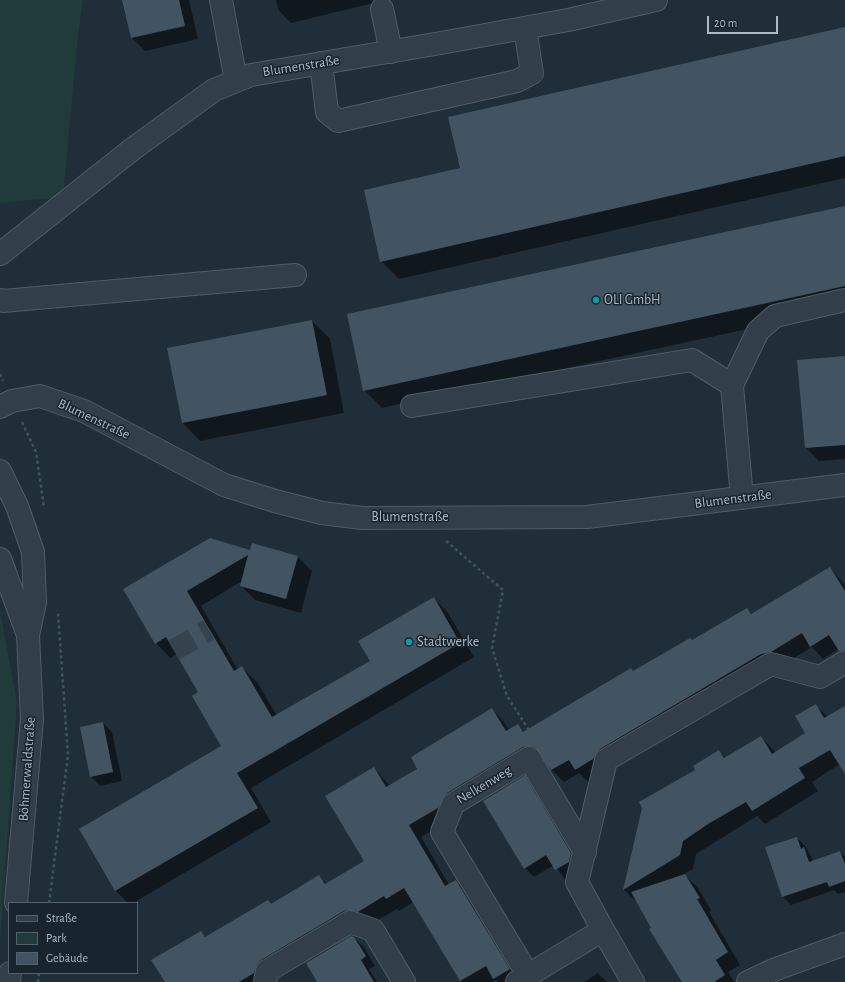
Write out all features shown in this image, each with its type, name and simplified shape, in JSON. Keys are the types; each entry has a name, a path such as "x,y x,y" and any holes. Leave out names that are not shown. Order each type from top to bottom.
{"street":[{"path":"221,0 236,81"},
{"name":"Blumenstraße","path":"0,254 140,144 214,90 251,75 525,28 656,0"},
{"path":"382,9 392,52"},
{"path":"321,63 327,112 338,121 517,81 532,73 525,28"},
{"path":"0,300 3,301 295,275"},
{"path":"742,498 732,385 758,331 775,316 845,300"},
{"path":"412,406 692,360 732,385"},
{"name":"Blumenstraße","path":"0,407 12,401 40,396 84,411 224,485 275,501 322,513 362,518 587,517 845,485"},
{"name":"Böhmerwaldstraße","path":"0,471 17,506 33,552 35,603 28,635 32,719 16,902"},
{"name":"Böhmerwaldstraße","path":"0,559 28,635"},
{"path":"634,982 577,882 606,760 771,664 820,676 845,662"},
{"name":"Nelkenweg","path":"585,852 529,758 453,804 442,832 523,979 603,930"},
{"path":"265,982 267,971 350,922 373,930 404,982"},
{"path":"752,981 776,969 845,944"}],"path":[{"path":"418,517 503,590 492,648 507,696 536,741"}],"green space":[{"path":"0,0 83,0 78,35 63,197 0,203"},
{"path":"0,610 17,702 0,942"}],"building":[{"path":"122,0 179,0 185,26 131,38"},
{"path":"845,27 845,156 380,262 364,190 460,168 448,117"},
{"name":"OLI GmbH","path":"845,206 845,286 363,391 347,314"},
{"path":"312,320 327,395 182,423 167,348"},
{"path":"845,356 845,445 805,448 797,360"},
{"path":"210,538 250,550 252,543 298,556 286,599 240,586 248,555 187,591 234,671 242,666 272,717 370,661 358,641 434,597 460,643 237,773 258,808 115,891 79,829 221,746 192,696 198,692 166,637 155,644 123,589"},
{"path":"830,567 845,591 845,650 839,651 829,635 810,647 802,633 771,652 761,654 600,749 593,759 575,770 569,760 551,770 535,747 523,747 447,793 438,808 409,825 445,886 456,880 510,969 493,979 486,966 460,981 404,888 386,899 384,896 358,912 349,910 344,911 261,960 257,964 254,973 239,982 165,982 151,960 201,931 205,937 268,900 271,904 319,875 325,884 364,861 325,796 374,767 386,787 417,769 411,757 492,708 506,731 518,724 523,732 631,668 633,671 690,638 692,640 747,608 751,614"},
{"path":"816,704 824,718 845,706 845,774 830,750 799,768 805,778 752,811 746,802 708,824 683,841 680,855 623,890 642,808 639,802 695,770 693,766 719,750 724,758 761,736 772,754 805,733 795,716"},
{"path":"103,722 113,772 90,777 80,727"},
{"path":"525,775 571,853 569,862 555,870 546,855 524,869 483,801"},
{"path":"797,837 801,849 804,847 809,862 840,851 845,864 845,881 829,887 827,882 782,897 765,847"},
{"path":"685,874 700,898 697,899 728,952 716,960 725,975 714,982 682,982 649,929 651,928 631,892"},
{"path":"351,936 354,937 366,956 361,960 374,982 317,982 306,963"}],"tunnel":[{"path":"174,650 209,630"}],"place":[{"name":"OLI GmbH","path":"596,300"},
{"name":"Stadtwerke","path":"409,642"}]}
